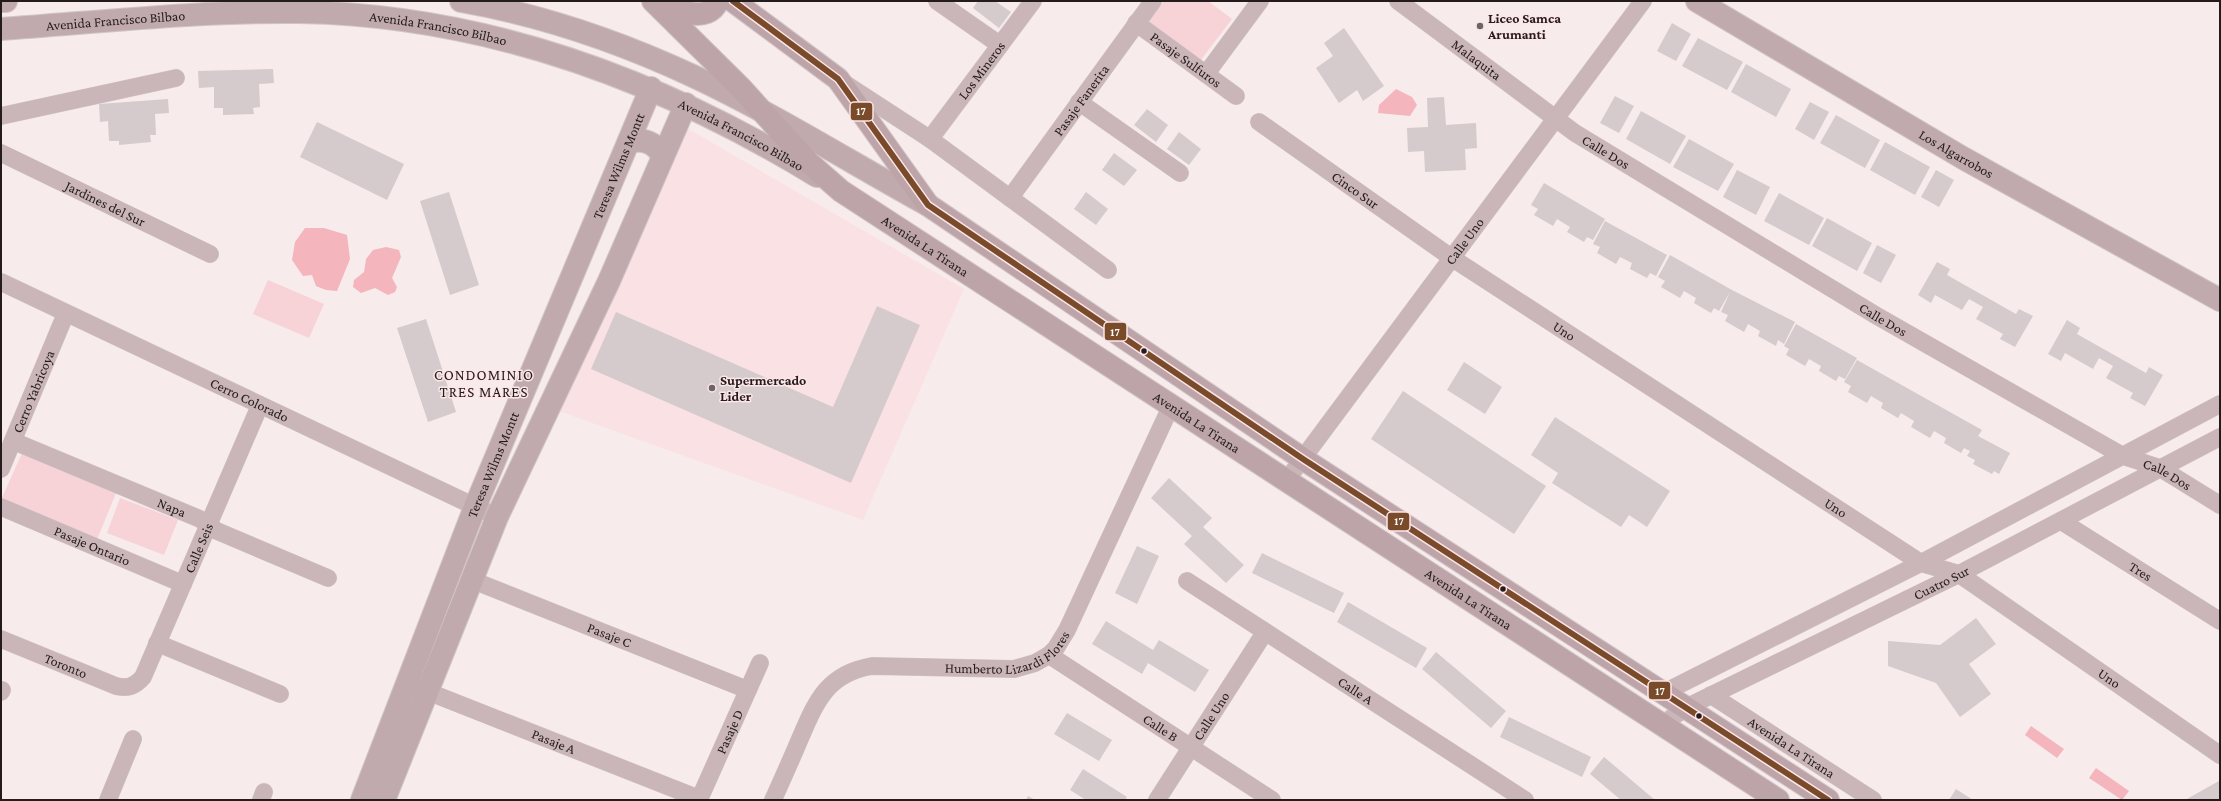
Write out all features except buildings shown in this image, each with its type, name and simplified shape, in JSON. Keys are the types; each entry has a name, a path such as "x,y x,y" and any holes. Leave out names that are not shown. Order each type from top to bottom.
{"highway":[{"name":"Avenida La Tirana","path":"653,1 765,114 808,162 841,190 1286,482 1778,800"},
{"path":"661,1 694,14 708,12 718,1"},
{"name":"Avenida La Tirana","path":"733,1 838,79 928,205 1303,459 1828,800"}],"street":[{"path":"1,1 6,1"},
{"name":"Avenida Francisco Bilbao","path":"461,1 529,16 617,44 692,76 765,114 928,205"},
{"path":"937,1 1000,45"},
{"name":"Los Mineros","path":"930,139 1033,1"},
{"name":"Pasaje Fanerita","path":"1010,198 1152,1"},
{"name":"Malaquita","path":"1398,1 1555,119"},
{"name":"Calle Uno","path":"1286,482 1643,1"},
{"name":"Los Algarrobos","path":"1697,1 1963,158 2220,300"},
{"path":"1206,74 1251,4"},
{"name":"Avenida Francisco Bilbao","path":"1,30 253,12 356,15 410,21 487,35 570,58 651,88 744,133 841,190"},
{"name":"Pasaje Sulfuros","path":"1136,23 1236,96"},
{"path":"1,116 176,78"},
{"name":"Avenida La Tirana","path":"838,79 930,139 1108,270"},
{"name":"Teresa Wilms Montt","path":"362,800 475,507 651,88"},
{"path":"1079,102 1180,173"},
{"name":"Teresa Wilms Montt","path":"384,800 497,517 609,281 686,104"},
{"name":"Calle Dos","path":"1555,119 1575,133 1877,316 2123,456 2160,468 2220,505"},
{"name":"Cinco Sur","path":"1259,122 1452,258"},
{"path":"629,142 635,140 648,141 654,144 663,156"},
{"name":"Jardines del Sur","path":"1,153 210,254"},
{"name":"Uno","path":"1452,258 1921,563 1959,574 2220,755"},
{"name":"Cerro Colorado","path":"1,282 497,517"},
{"name":"Cerro Yabricoya","path":"1,469 66,313"},
{"name":"Cuatro Sur","path":"1663,693 1921,563 2220,404"},
{"name":"Calle Seis","path":"131,687 143,677 260,405"},
{"name":"Humberto Lizardi Flores","path":"773,800 816,703 827,688 852,671 872,666 1014,669 1035,663 1049,655 1056,648 1067,630 1171,406"},
{"name":"Cuatro Sur","path":"1662,725 1685,708 1959,574 2061,522 2220,437"},
{"name":"Napa","path":"13,441 200,519 217,531 328,578"},
{"name":"Pasaje Ontario","path":"1,507 183,584"},
{"name":"Tres","path":"2061,522 2220,622"},
{"name":"Pasaje C","path":"472,580 748,690"},
{"name":"Calle A","path":"1187,582 1525,800"},
{"name":"Calle Uno","path":"1157,800 1265,632"},
{"name":"Toronto","path":"1,639 116,686 131,687"},
{"path":"157,644 280,694"},
{"name":"Calle B","path":"1049,655 1272,800"},
{"name":"Pasaje D","path":"699,800 760,662"},
{"name":"Pasaje A","path":"407,683 699,800"},
{"name":"Avenida La Tirana","path":"1711,695 1873,800"},
{"path":"108,800 133,739"}],"shaded area":[{"path":"1164,1 1208,1 1232,19 1200,61 1148,22"},
{"path":"1396,89 1412,97 1417,105 1410,116 1378,113 1379,105"},
{"path":"685,127 964,289 863,520 556,410"},
{"path":"305,228 324,228 347,235 350,259 337,291 326,290 316,286 312,275 303,276 292,260 295,242"},
{"path":"386,247 399,250 401,257 392,278 397,287 395,292 388,295 375,288 361,293 353,287 354,280 364,272 366,259 373,250"},
{"path":"268,280 324,304 309,338 253,314"},
{"path":"22,453 116,493 96,542 1,500"},
{"path":"120,498 178,520 164,555 107,533"},
{"path":"2031,726 2064,749 2057,758 2025,735"},
{"path":"2096,768 2129,791 2122,800 2089,778"}],"transit line":[{"name":"17","path":"733,1 838,79 928,205 1303,459 1828,800"}],"place":[{"name":"Liceo Samca Arumanti","path":"1480,26"},
{"name":"Supermercado Lider","path":"712,388"}],"district":[{"name":"CONDOMINIO TRES MARES","path":"484,384"}]}
